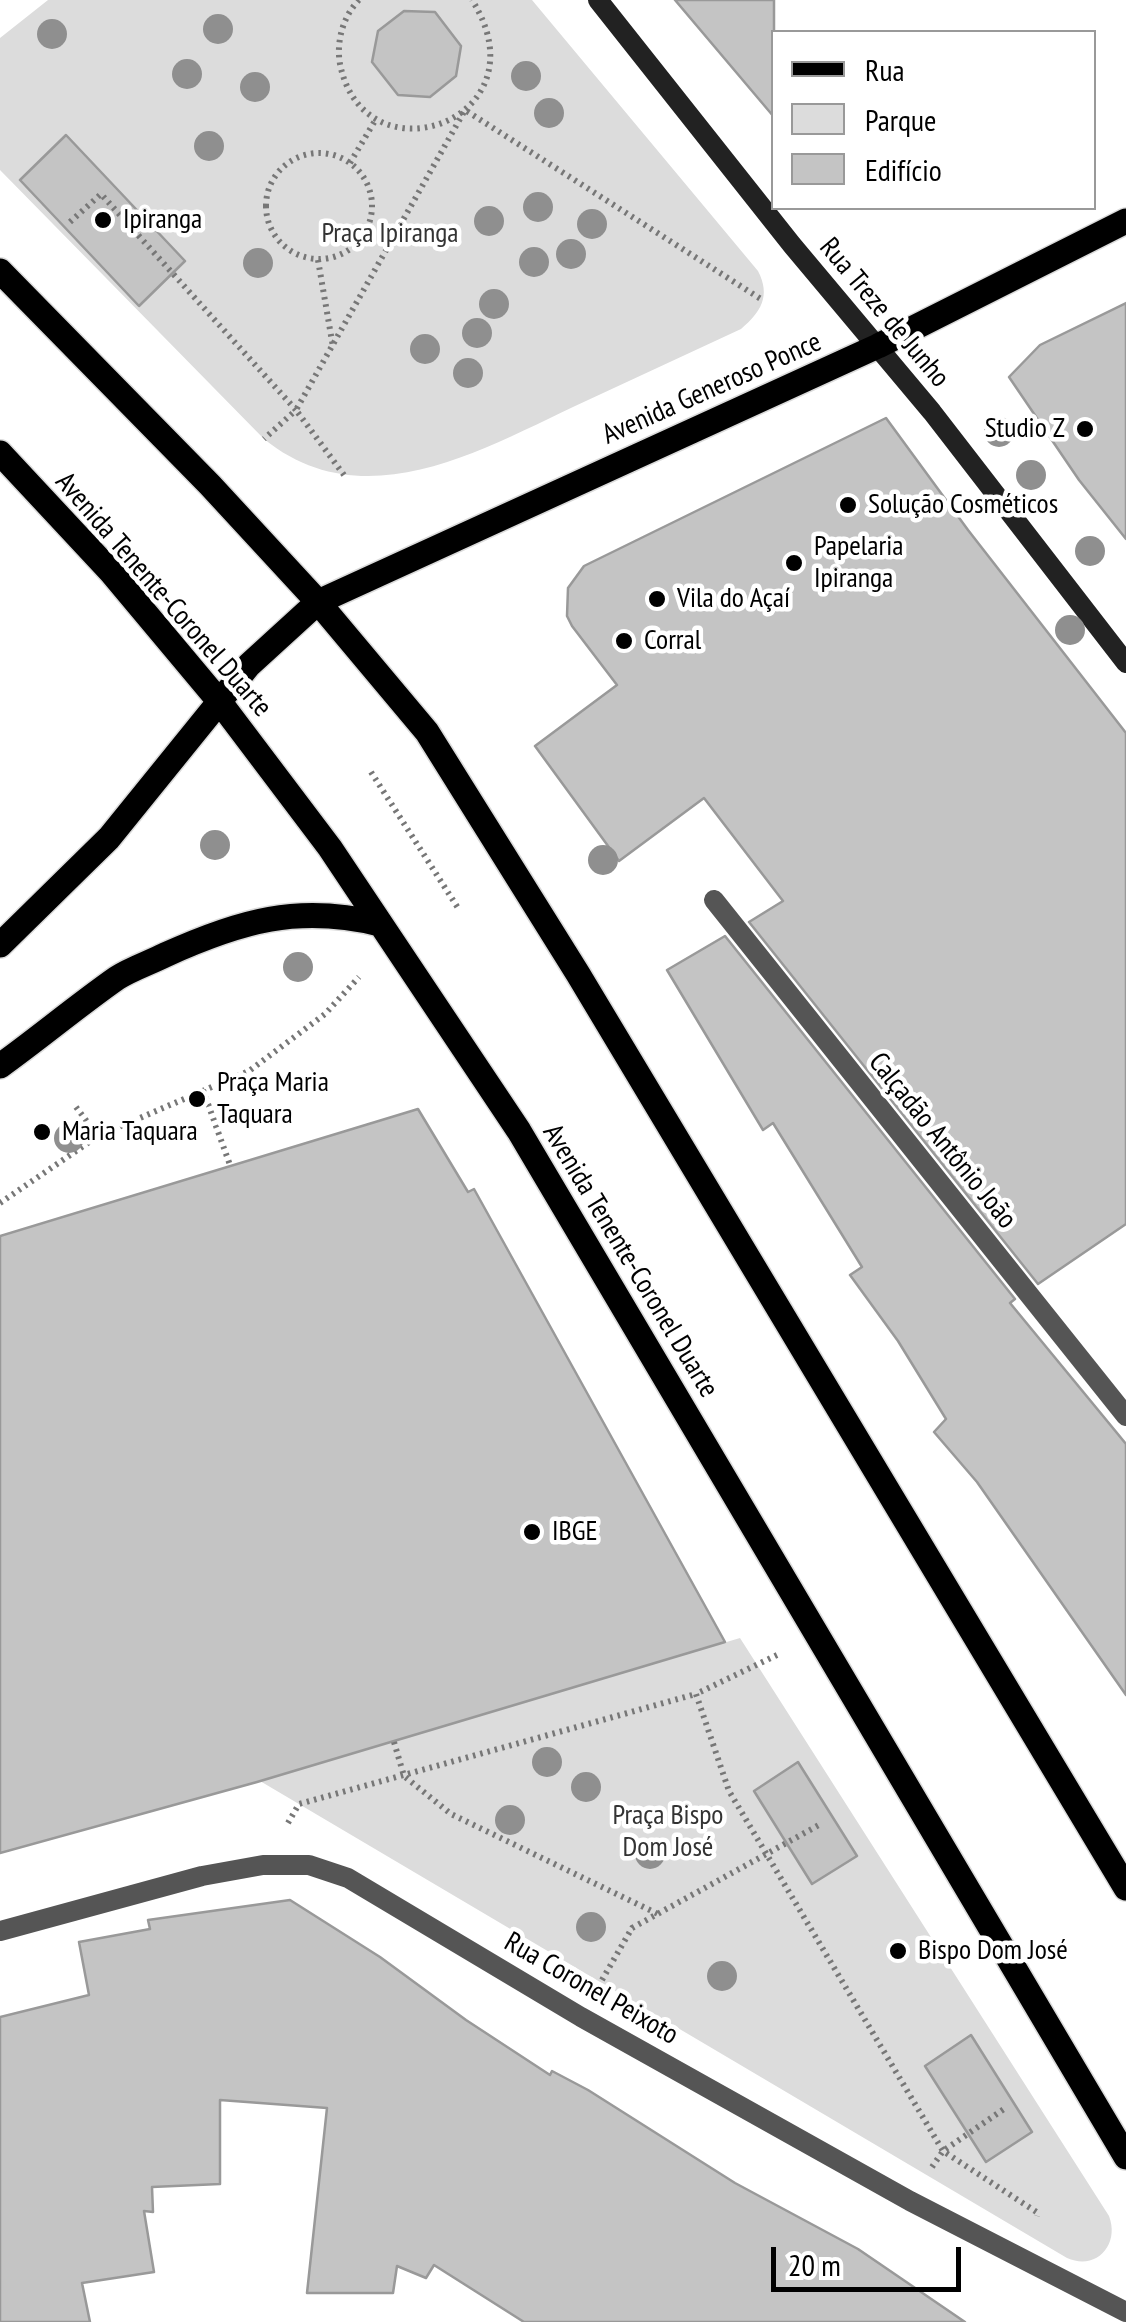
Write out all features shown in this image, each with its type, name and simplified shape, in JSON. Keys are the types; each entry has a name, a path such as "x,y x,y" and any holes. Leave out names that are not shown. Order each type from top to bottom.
{"main road":[{"name":"Avenida Generoso Ponce","path":"0,944 96,851 220,701 278,636 318,602 878,346 1126,221"},
{"path":"0,270 210,485 318,602 427,732 598,1008 1126,1888"},
{"name":"Avenida Tenente-Coronel Duarte","path":"0,453 110,572 220,701 330,848 519,1131 1126,2157"},
{"path":"0,1066 120,976 212,934 282,916 314,914 340,914 380,924"}],"street":[{"name":"Rua Treze de Junho","path":"598,0 792,245 878,346 1126,663"},
{"name":"Calçadão Antônio João","path":"714,900 1126,1416"},
{"name":"Rua Coronel Peixoto","path":"0,1931 202,1876 263,1865 309,1865 348,1878 581,2017 910,2202 1126,2312"}],"path":[{"path":"360,0 342,28 338,54 344,81 357,104 376,119 398,128 422,129 445,123 465,110"},
{"path":"264,439 296,410 465,110 481,92 490,69 492,45 486,22 472,0"},
{"path":"465,110 764,301"},
{"path":"350,163 376,119"},
{"path":"326,152 350,163 367,181 372,199 371,218 364,234 351,248 318,260 299,256 272,233 265,200 279,170 309,153 326,152"},
{"path":"70,222 101,194 296,410 344,475"},
{"path":"318,260 332,347"},
{"path":"371,772 458,908"},
{"path":"0,1203 98,1136 249,1071 325,1014 358,977"},
{"path":"202,1090 230,1165"},
{"path":"76,1107 98,1136"},
{"path":"263,1865 300,1804 696,1694 818,1636"},
{"path":"696,1694 729,1791 942,2151 1038,2213 1026,2261"},
{"path":"394,1742 404,1776 451,1814 658,1914"},
{"path":"581,2017 632,1928 820,1825"},
{"path":"910,2202 942,2151 1004,2109"}],"green space":[{"name":"Praça Ipiranga","path":"48,0 532,0 758,271 764,288 762,303 741,329 458,458 419,470 379,476 340,474 301,462 264,439 0,170 0,38"},
{"name":"Praça Bispo Dom José","path":"740,1638 1109,2216 1111,2237 1096,2258 1067,2258 260,1781"}],"building":[{"path":"675,0 774,0 771,113"},
{"path":"404,11 435,12 461,46 456,76 430,97 398,95 372,62 378,31"},
{"name":"Ipiranga","path":"66,135 185,261 139,306 20,180"},
{"name":"Studio Z","path":"1126,303 1126,539 1079,480 1009,377 1040,345"},
{"path":"886,418 1126,733 1126,1224 1038,1284 749,922 783,901 704,798 619,861 535,746 617,685 567,616 568,588 584,566"},
{"path":"725,936 1015,1299 1010,1303 1126,1444 1126,1695 977,1482 934,1432 946,1419 898,1341 850,1275 862,1267 773,1123 763,1130 667,970"},
{"path":"418,1109 468,1192 474,1189 725,1642 257,1782 0,1853 0,1236"},
{"path":"798,1762 857,1856 812,1884 754,1791"},
{"path":"290,1900 550,2075 552,2071 588,2090 735,2183 858,2249 965,2322 524,2322 434,2265 426,2278 397,2266 393,2293 307,2293 327,2108 220,2100 220,2184 152,2187 153,2212 144,2211 154,2272 82,2283 90,2322 0,2322 0,2017 89,1995 79,1942 150,1929 148,1920"},
{"path":"971,2035 1032,2132 986,2162 925,2066"}],"place":[{"name":"Ipiranga","path":"103,220"},
{"name":"Studio Z","path":"1085,429"},
{"name":"Solução Cosméticos","path":"848,505"},
{"name":"Papelaria Ipiranga","path":"794,563"},
{"name":"Vila do Açaí","path":"657,599"},
{"name":"Corral","path":"624,641"},
{"name":"Praça Maria Taquara","path":"197,1099"},
{"name":"Maria Taquara","path":"42,1132"},
{"name":"IBGE","path":"532,1532"},
{"name":"Bispo Dom José","path":"898,1951"}]}
